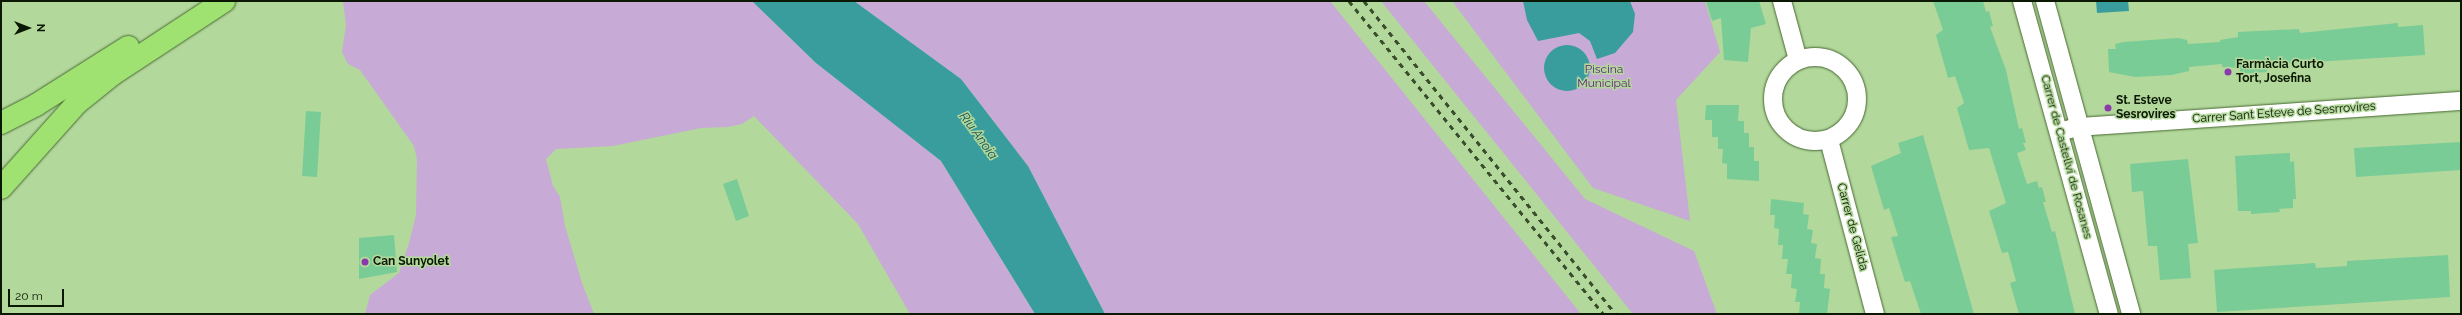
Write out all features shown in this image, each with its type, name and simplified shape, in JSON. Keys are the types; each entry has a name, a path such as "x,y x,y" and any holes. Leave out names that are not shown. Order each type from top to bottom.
{"highway":[{"path":"1,124 36,105 152,32 217,1"},
{"path":"1,188 76,103 113,74 224,1"}],"street":[{"path":"1782,1 1798,60"},
{"name":"Carrer de Castellví de Rosanes","path":"2022,1 2109,314"},
{"name":"Carrer de Castellví de Rosanes","path":"2045,1 2078,127 2131,314"},
{"path":"1811,56 1831,60 1848,72 1855,83 1858,97 1854,117 1841,133 1829,140 1815,142 1801,140 1788,133 1778,122 1773,108 1773,93 1777,79 1798,60 1811,56"},
{"name":"Carrer Sant Esteve de Sesrrovires","path":"2059,132 2078,127 2461,101"},
{"name":"Carrer de Gelida","path":"1829,140 1875,314"}],"green space":[{"path":"343,1 752,1 816,63 941,161 1035,314 910,314 858,224 754,116 742,124 728,127 701,128 613,146 556,149 546,159 553,186 560,197 565,226 582,283 594,314 365,314 370,295 399,273 416,215 417,159 414,146 360,70 348,64 342,52 346,25"},
{"path":"854,1 1330,1 1581,314 1105,314 1028,166 961,79"},
{"path":"1381,1 1424,1 1585,199 1694,251 1717,314 1633,314"},
{"name":"Piscina Municipal","path":"1452,1 1705,1 1720,52 1676,100 1690,221 1593,188"}],"water":[{"name":"Riu Anoia","path":"752,1 854,1 961,79 1028,166 1105,314 1035,314 941,161 816,63"},
{"path":"1523,1 1630,1 1635,14 1633,32 1615,53 1597,59 1590,41 1579,33 1538,41 1527,20"},
{"path":"2096,1 2128,1 2129,11 2097,13"},
{"path":"1563,45 1571,45 1580,49 1586,55 1590,68 1586,81 1580,87 1571,91 1563,91 1554,87 1548,81 1544,72 1544,64 1548,55 1554,49"}],"building":[{"path":"1706,1 1759,1 1766,24 1751,28 1748,62 1724,60 1721,18 1712,21"},
{"path":"1933,1 1983,1 1986,12 1989,11 1993,26 1990,27 2006,70 2019,129 2022,128 2026,143 2023,143 2026,150 2017,153 2027,184 2037,181 2039,188 2042,187 2046,202 2043,202 2052,232 2055,231 2075,314 2019,314 2010,283 2016,281 2008,252 2002,253 1989,211 2006,203 1989,148 1969,150 1957,108 1964,103 1955,76 1948,78 1936,35 1943,30"},
{"path":"2398,23 2398,27 2423,25 2425,55 2267,65 2267,72 2252,73 2240,73 2240,68 2222,67 2222,64 2189,67 2189,71 2172,75 2135,77 2109,72 2108,49 2116,49 2115,44 2124,42 2178,38 2187,40 2188,44 2220,42 2220,40 2238,37 2238,32 2299,29 2300,33"},
{"path":"1706,105 1739,105 1738,121 1744,121 1744,133 1749,133 1749,147 1754,147 1754,161 1759,161 1759,181 1727,179 1727,164 1722,163 1723,149 1718,149 1718,137 1712,137 1712,120 1705,120"},
{"path":"306,111 321,112 317,177 302,176"},
{"path":"1923,135 1974,314 1921,314 1910,281 1905,282 1891,237 1898,236 1889,208 1884,210 1871,166 1901,153 1898,143"},
{"path":"2461,142 2461,170 2356,177 2354,148"},
{"path":"2290,153 2290,162 2294,161 2296,199 2293,199 2293,208 2279,209 2280,212 2251,214 2251,211 2238,211 2235,156"},
{"path":"2188,159 2198,243 2188,244 2191,278 2160,280 2157,246 2148,246 2143,191 2132,192 2130,164"},
{"path":"737,179 749,216 736,221 723,184"},
{"path":"1771,199 1804,203 1803,214 1809,215 1807,229 1813,230 1811,243 1817,244 1815,258 1821,259 1820,274 1825,274 1824,288 1830,289 1827,314 1799,314 1800,302 1795,302 1797,289 1791,288 1792,274 1786,274 1788,259 1782,259 1783,245 1778,245 1779,229 1774,228 1775,215 1770,215"},
{"path":"394,235 397,272 359,279 359,238"},
{"path":"2448,255 2450,297 2217,312 2214,270 2315,263 2316,268 2347,266 2347,261"}],"railway":[{"path":"1349,1 1603,314"},
{"path":"1364,1 1616,314"}],"place":[{"name":"Farmàcia Curto Tort, Josefina","path":"2228,72"},
{"name":"St. Esteve Sesrovires","path":"2108,108"},
{"name":"Can Sunyolet","path":"365,262"}]}
